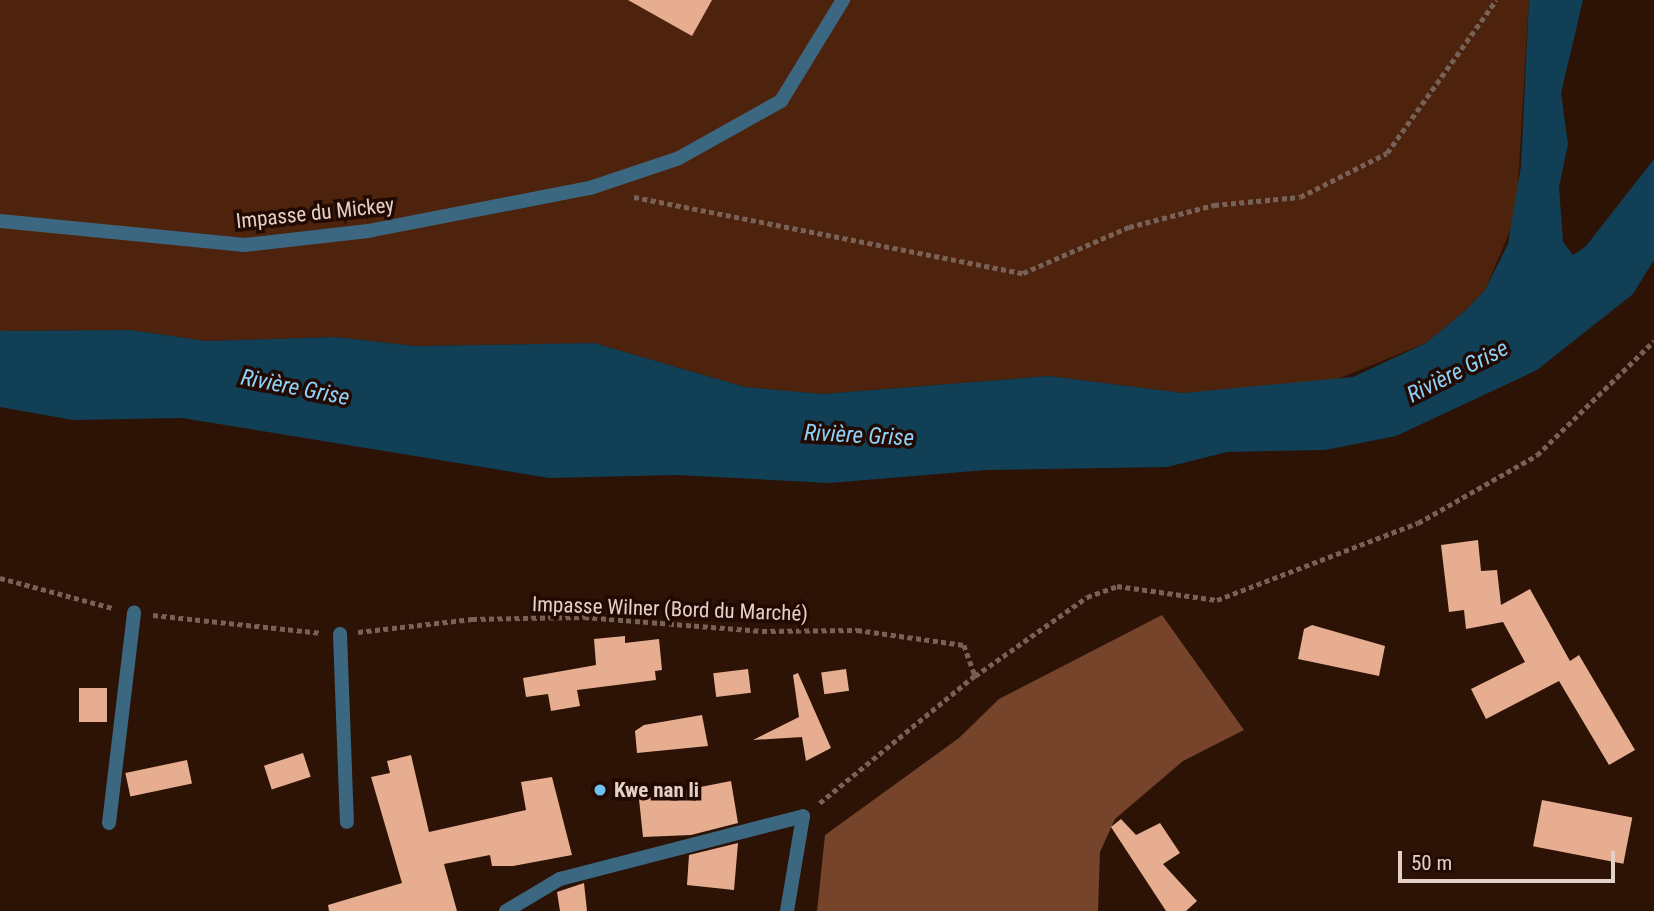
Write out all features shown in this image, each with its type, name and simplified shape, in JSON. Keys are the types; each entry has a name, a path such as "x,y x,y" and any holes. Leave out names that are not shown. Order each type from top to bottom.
{"street":[{"name":"Impasse du Mickey","path":"0,221 245,245 368,231 590,188 679,158 781,101 843,0"},
{"path":"109,822 134,611"},
{"path":"340,635 347,822"},
{"path":"506,911 560,879 803,816 787,911"}],"path":[{"path":"590,188 1023,273 1129,227 1214,205 1300,197 1387,153 1496,0"},
{"path":"803,816 900,743 975,676 1087,597 1117,586 1217,600 1418,523 1537,455 1654,341"},
{"name":"Impasse Wilner (Bord du Marché)","path":"0,578 134,611 221,627 340,635 472,619 584,617 762,631 857,630 964,645 975,676"}],"shaded area":[{"path":"0,0 1529,0 1516,217 1485,290 1467,309 1426,343 1328,383 1183,393 1049,376 822,394 745,387 594,343 415,346 336,337 206,341 131,330 0,331"},
{"path":"1162,615 1244,730 1183,761 1115,819 1100,852 1098,911 817,911 825,835 959,738 999,699"}],"water":[{"name":"Rivière Grise","path":"1529,0 1583,0 1561,93 1568,144 1559,187 1563,242 1573,255 1586,246 1654,159 1654,260 1633,294 1537,370 1396,436 1325,450 1227,452 1167,467 986,470 829,483 677,475 549,478 182,418 73,420 0,407 0,331 131,330 206,341 336,337 415,346 594,343 745,387 822,394 1049,376 1183,393 1353,377 1426,343 1467,309 1485,290 1508,244 1521,166"}],"building":[{"path":"628,0 712,0 692,36"},
{"path":"1478,540 1481,571 1497,570 1501,605 1530,589 1570,661 1579,655 1635,750 1609,765 1559,681 1486,719 1471,689 1525,662 1503,622 1466,629 1464,610 1449,612 1441,545"},
{"path":"1312,625 1385,646 1379,676 1298,659 1304,629"},
{"path":"625,636 625,643 659,639 662,670 655,671 656,680 577,690 580,706 551,711 548,694 526,697 523,678 596,665 594,639"},
{"path":"748,669 751,693 716,697 713,673"},
{"path":"846,669 849,691 824,694 821,672"},
{"path":"798,673 831,748 806,761 802,737 753,740 799,717 793,675"},
{"path":"79,688 107,688 107,722 79,722"},
{"path":"702,715 708,746 637,753 635,731 644,725"},
{"path":"303,753 311,777 272,789 264,766"},
{"path":"411,755 429,832 526,810 521,782 552,777 572,855 513,866 492,866 490,855 444,864 457,911 329,911 328,905 402,883 371,777 390,773 387,761"},
{"path":"187,760 192,783 130,797 125,773"},
{"path":"731,781 738,823 691,835 643,837 639,799"},
{"path":"1542,800 1632,818 1623,864 1533,846"},
{"path":"1121,819 1136,835 1160,823 1180,853 1163,864 1197,901 1186,911 1166,911 1111,827"},
{"path":"738,843 734,890 687,885 689,855"},
{"path":"584,883 587,911 560,911 557,892"}],"place":[{"name":"Kwe nan li","path":"600,790"}]}
